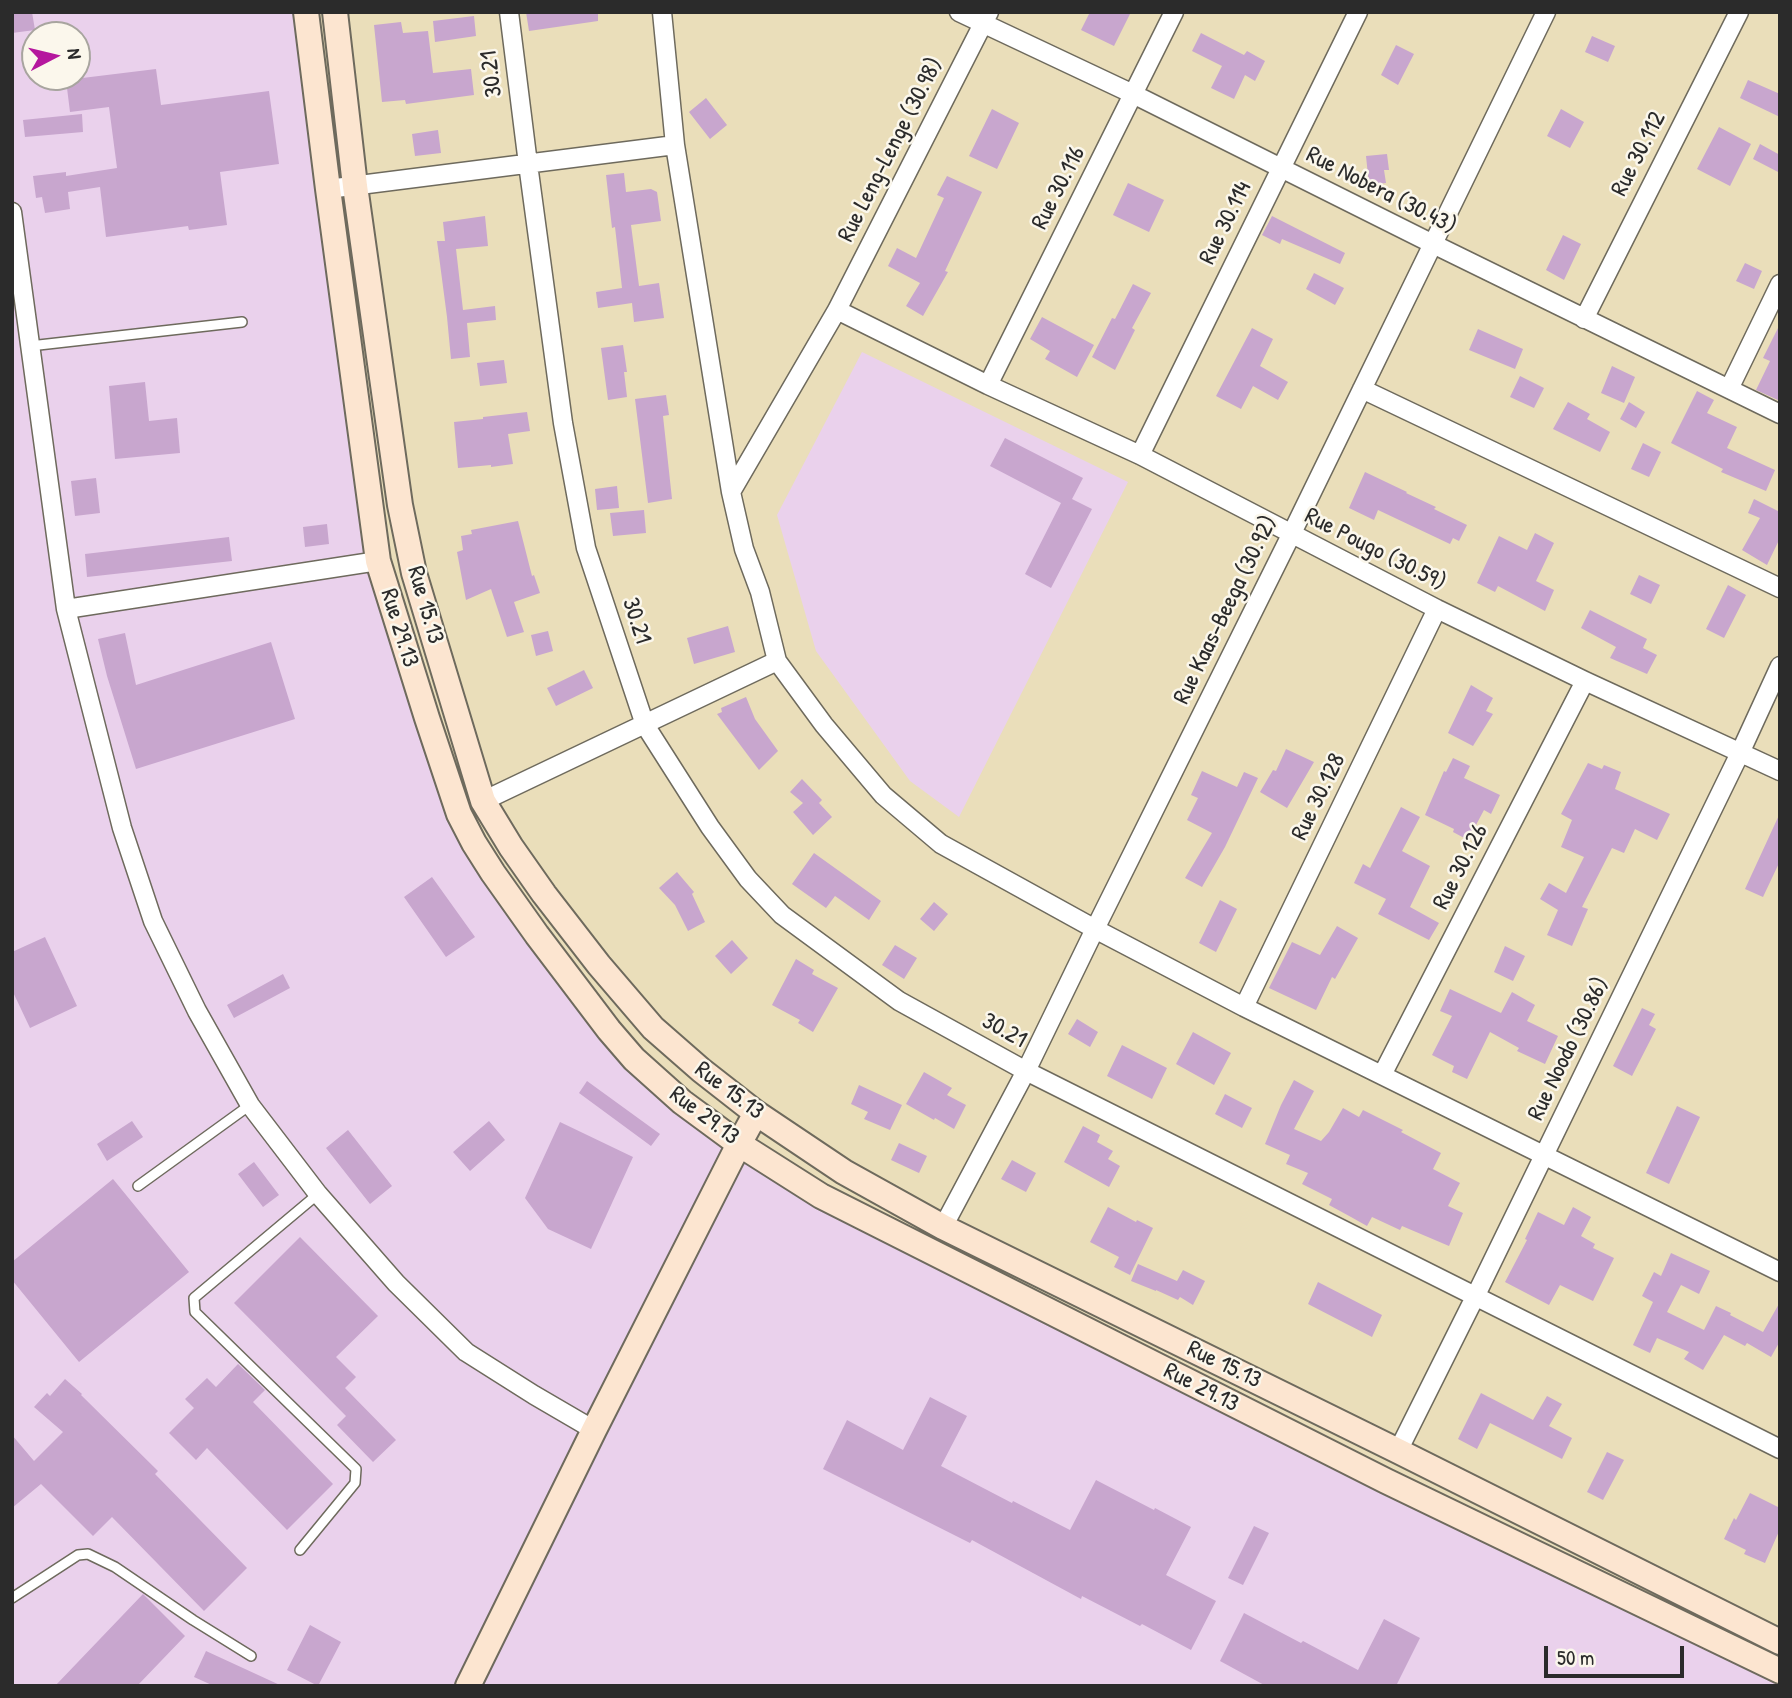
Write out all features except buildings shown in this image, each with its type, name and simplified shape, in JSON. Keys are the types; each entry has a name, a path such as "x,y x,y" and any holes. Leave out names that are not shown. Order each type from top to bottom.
{"main road":[{"name":"Rue 29.13","path":"306,12 378,561 427,718 459,814 492,873 609,1030 634,1059 682,1102 739,1144 821,1196 1386,1481 1780,1671"},
{"name":"Rue 15.13","path":"335,12 355,186 400,505 414,573 483,801 544,894 598,965 653,1028 756,1113 844,1172 943,1227 1780,1642"},
{"path":"472,1684 594,1430 756,1113"}],"street":[{"name":"30.21","path":"509,12 563,423 586,548 645,725 710,827 748,879 782,915 899,1001 1026,1072 1780,1449"},
{"path":"662,12 675,145 731,492 744,549 760,593 777,661 824,725 883,795 941,844 1095,929 1244,1007 1780,1272"},
{"name":"Rue Nobera (30.43)","path":"959,12 986,18 1280,168 1780,414"},
{"name":"Rue 30.116","path":"988,385 1174,12"},
{"name":"Rue 30.114","path":"1140,456 1358,12"},
{"name":"Rue Kaas-Beega (30.92)","path":"943,1227 1026,1072 1546,12"},
{"name":"Rue 30.112","path":"1584,318 1739,12"},
{"name":"Rue Leng-Lenge (30.98)","path":"731,492 837,310 986,18"},
{"path":"328,188 675,145"},
{"path":"12,212 66,609 122,828 153,921 197,1011 250,1105 318,1194 396,1283 466,1352 594,1430"},
{"path":"1729,389 1780,284"},
{"name":"Rue Pougo (30.59)","path":"837,310 1140,456 1437,609 1780,771"},
{"path":"1362,389 1780,588"},
{"path":"66,609 378,561"},
{"name":"Rue 30.128","path":"1244,1007 1437,609"},
{"path":"483,801 777,661"},
{"name":"Rue Noodo (30.86)","path":"1398,1451 1544,1156 1780,666"},
{"name":"Rue 30.126","path":"1382,1075 1585,681"}],"lane":[{"path":"30,346 242,322"},
{"path":"138,1186 250,1105"},
{"path":"300,1550 355,1483 356,1469 195,1312 194,1298 318,1194"},
{"path":"12,1598 78,1555 88,1553 115,1567 251,1656"}],"shaded area":[{"path":"12,12 306,12 378,561 459,814 634,1059 739,1144 1780,1672 1780,1686 12,1686"},
{"path":"862,352 1128,482 959,817 910,781 816,651 777,515"}]}
